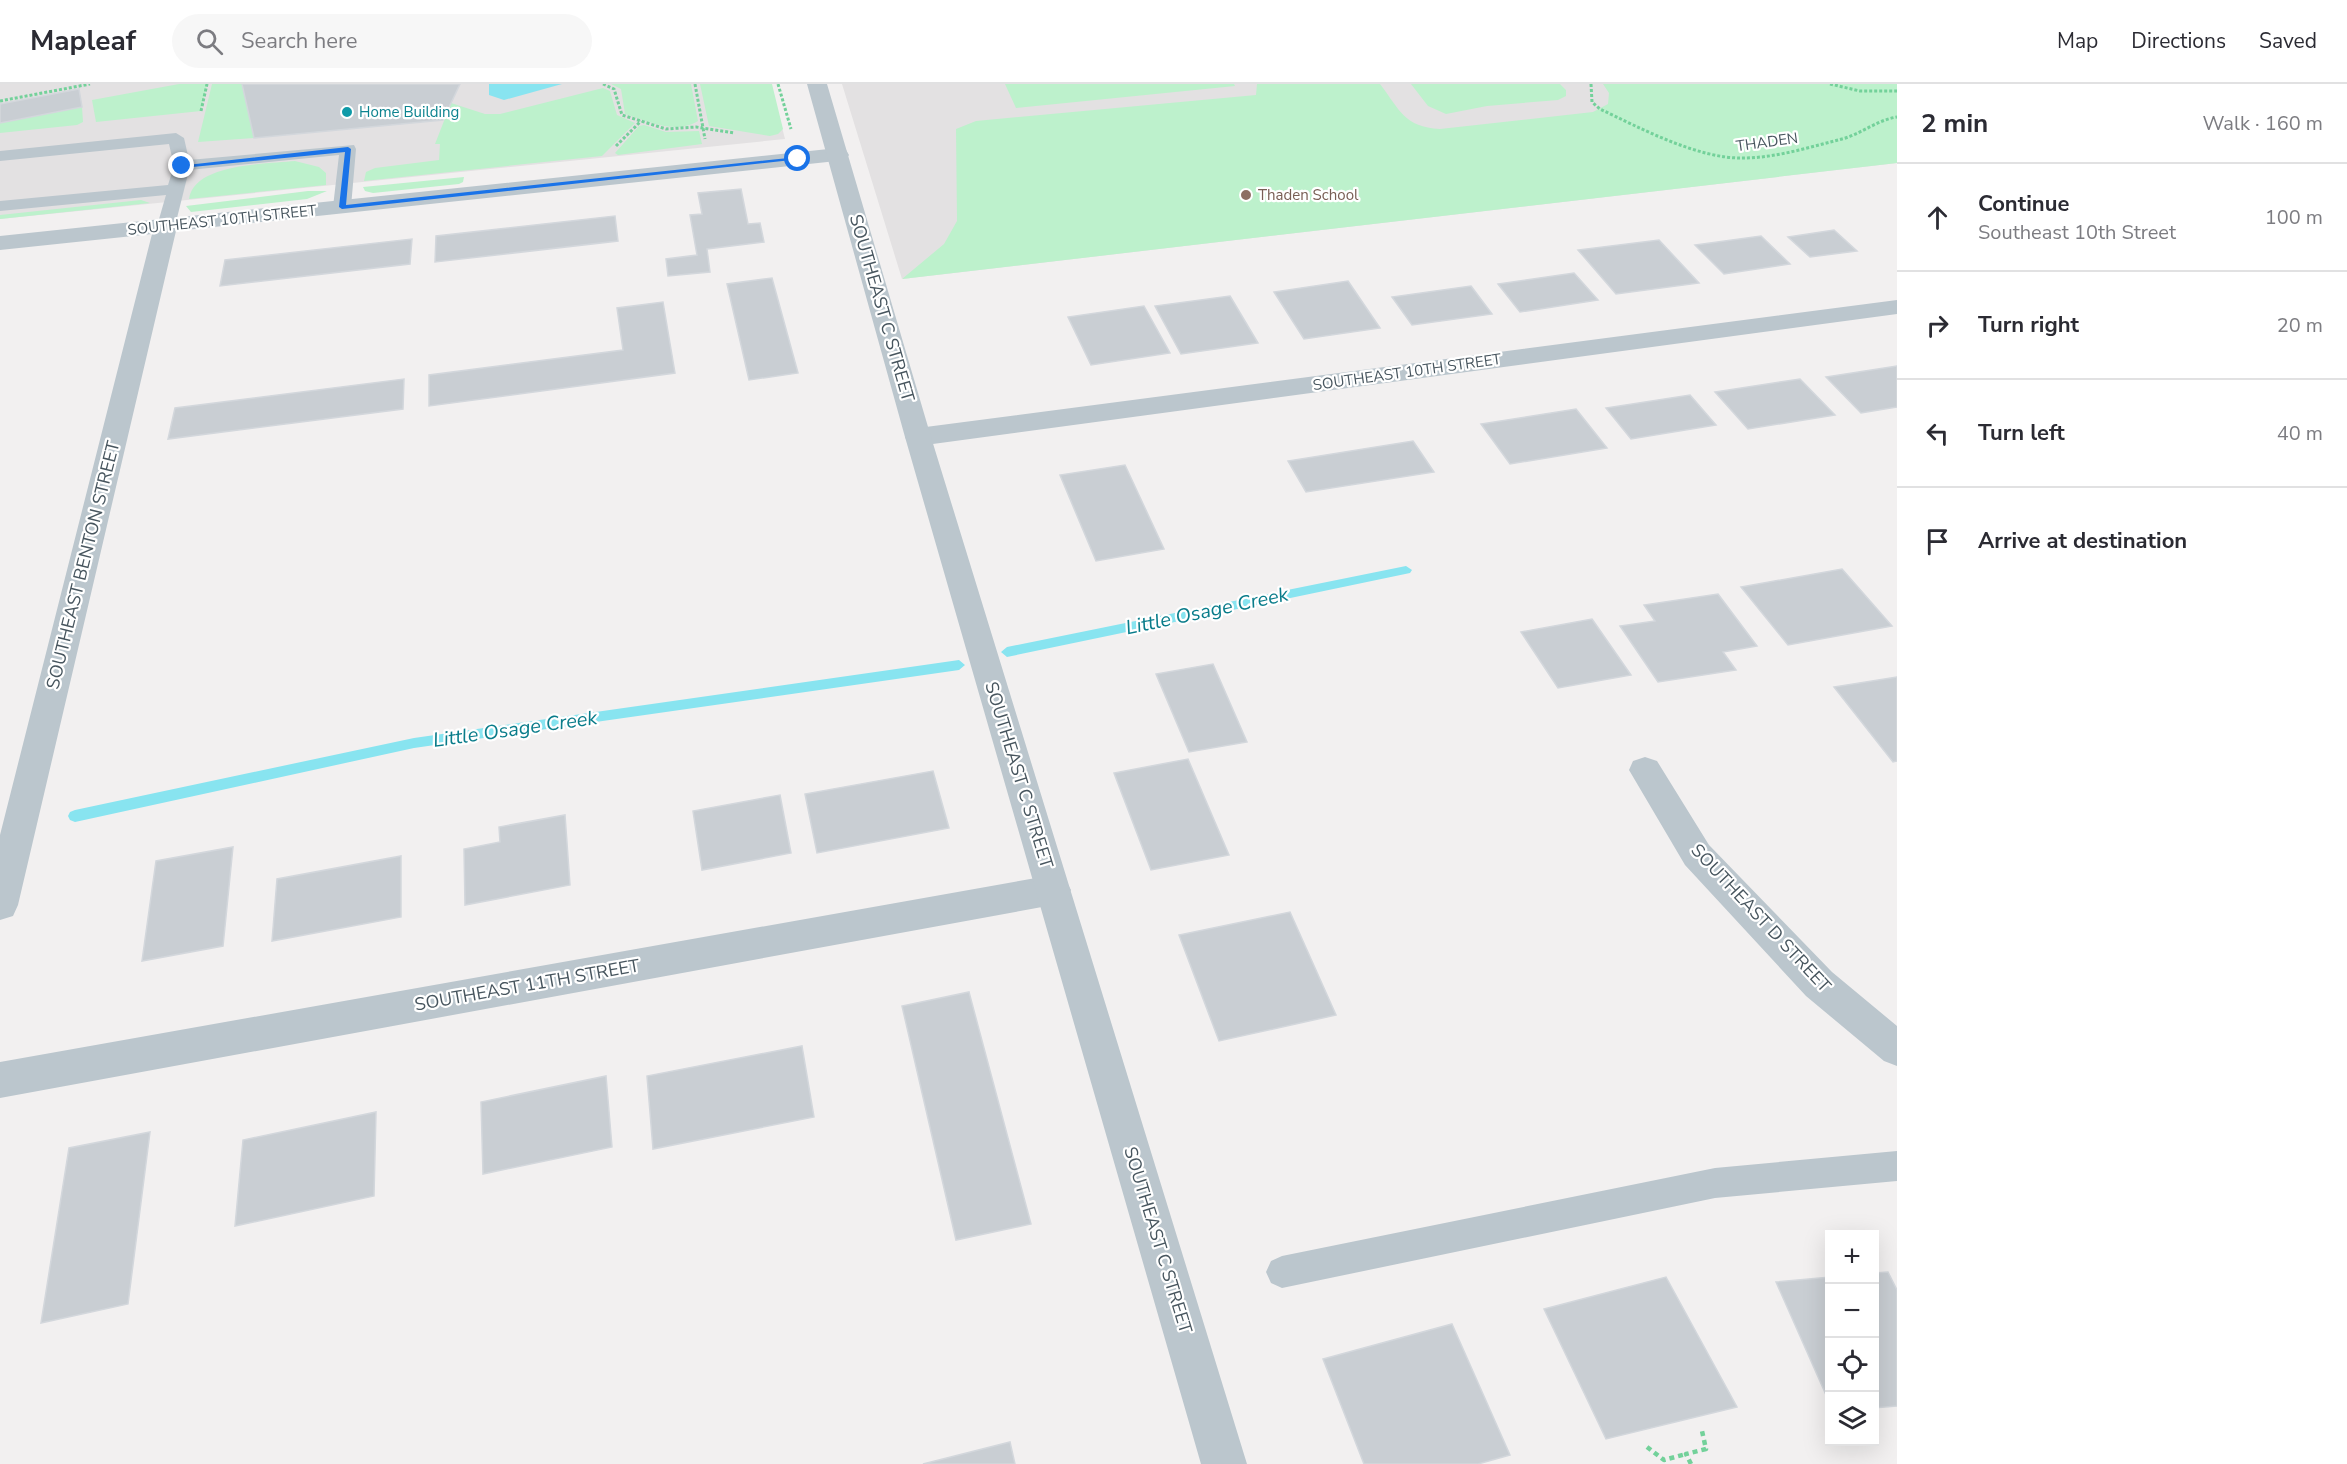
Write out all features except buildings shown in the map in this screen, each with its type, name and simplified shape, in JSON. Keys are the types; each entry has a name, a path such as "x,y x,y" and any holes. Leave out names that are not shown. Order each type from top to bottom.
{"street":[{"name":"SOUTHEAST C STREET","path":"817,84 918,437 1224,1464"},
{"name":"SOUTHEAST 10TH STREET","path":"0,243 838,155"},
{"name":"SOUTHEAST BENTON STREET","path":"0,905 166,226"},
{"name":"SOUTHEAST 10TH STREET","path":"918,437 1897,307"},
{"name":"SOUTHEAST D STREET","path":"1645,770 1697,855 1819,984 1897,1049"},
{"name":"SOUTHEAST 11TH STREET","path":"0,1080 1053,890"}],"lane":[{"path":"0,156 176,138 182,166 166,226"},
{"path":"182,166 348,149 342,207"},
{"path":"0,206 176,189"},
{"path":"1282,1272 1715,1183 1897,1166"}],"path":[{"path":"0,101 90,84"},
{"path":"201,111 207,84"},
{"path":"603,84 615,89 622,115 666,129 704,127 737,134"},
{"path":"695,84 706,143"},
{"path":"778,84 794,137"},
{"name":"THADEN","path":"1591,84 1592,102 1600,109 1686,143 1735,159 1842,140 1860,134 1882,118 1897,117"},
{"path":"1830,84 1860,91 1897,92"},
{"path":"612,151 640,121"},
{"path":"1647,1447 1664,1460 1706,1449 1702,1431"},
{"path":"1686,1454 1691,1464"}],"shaded area":[{"path":"0,84 771,84 785,139 0,219"},
{"name":"Thaden School","path":"842,84 1897,84 1897,163 902,279"}],"green space":[{"path":"179,84 207,84 201,111 96,122 92,100"},
{"path":"212,84 242,84 254,138 198,142"},
{"path":"611,84 691,84 698,121 680,127 671,127 625,114 621,89"},
{"path":"700,84 772,84 783,129 778,134 770,136 709,126"},
{"path":"1005,84 1234,84 1235,86 1016,108"},
{"name":"Thaden School","path":"1257,84 1380,84 1410,121 1428,128 1440,129 1593,112 1608,104 1609,93 1603,84 1897,84 1897,163 902,279 944,244 957,221 956,129 976,121 1256,95"},
{"path":"1411,84 1560,84 1566,90 1566,96 1558,100 1487,106 1446,114 1428,106"},
{"path":"603,88 610,91 617,115 635,123 602,156 364,181 366,172 375,168 439,160 440,144 435,144 451,103 485,114 500,114"},
{"path":"82,107 83,122 77,125 0,133 0,123"},
{"path":"644,125 666,132 699,131 702,144 618,155 615,153 639,126"},
{"path":"295,161 319,167 326,173 326,185 189,199 194,187 204,178 217,172 250,165"},
{"path":"464,177 463,182 459,184 373,193 365,191 363,187"},
{"path":"308,191 327,191 307,199 191,212 186,206"},
{"path":"141,200 150,203 0,219 0,215"}],"water":[{"path":"489,84 562,84 504,100 489,95"}],"waterway":[{"name":"Little Osage Creek","path":"1007,652 1406,570"},
{"name":"Little Osage Creek","path":"75,816 414,743 959,665"}],"place":[{"name":"Home Building","path":"347,112"},
{"name":"Thaden School","path":"1246,195"}],"route":[{"path":"182,166 348,149 342,207 798,159"}]}
